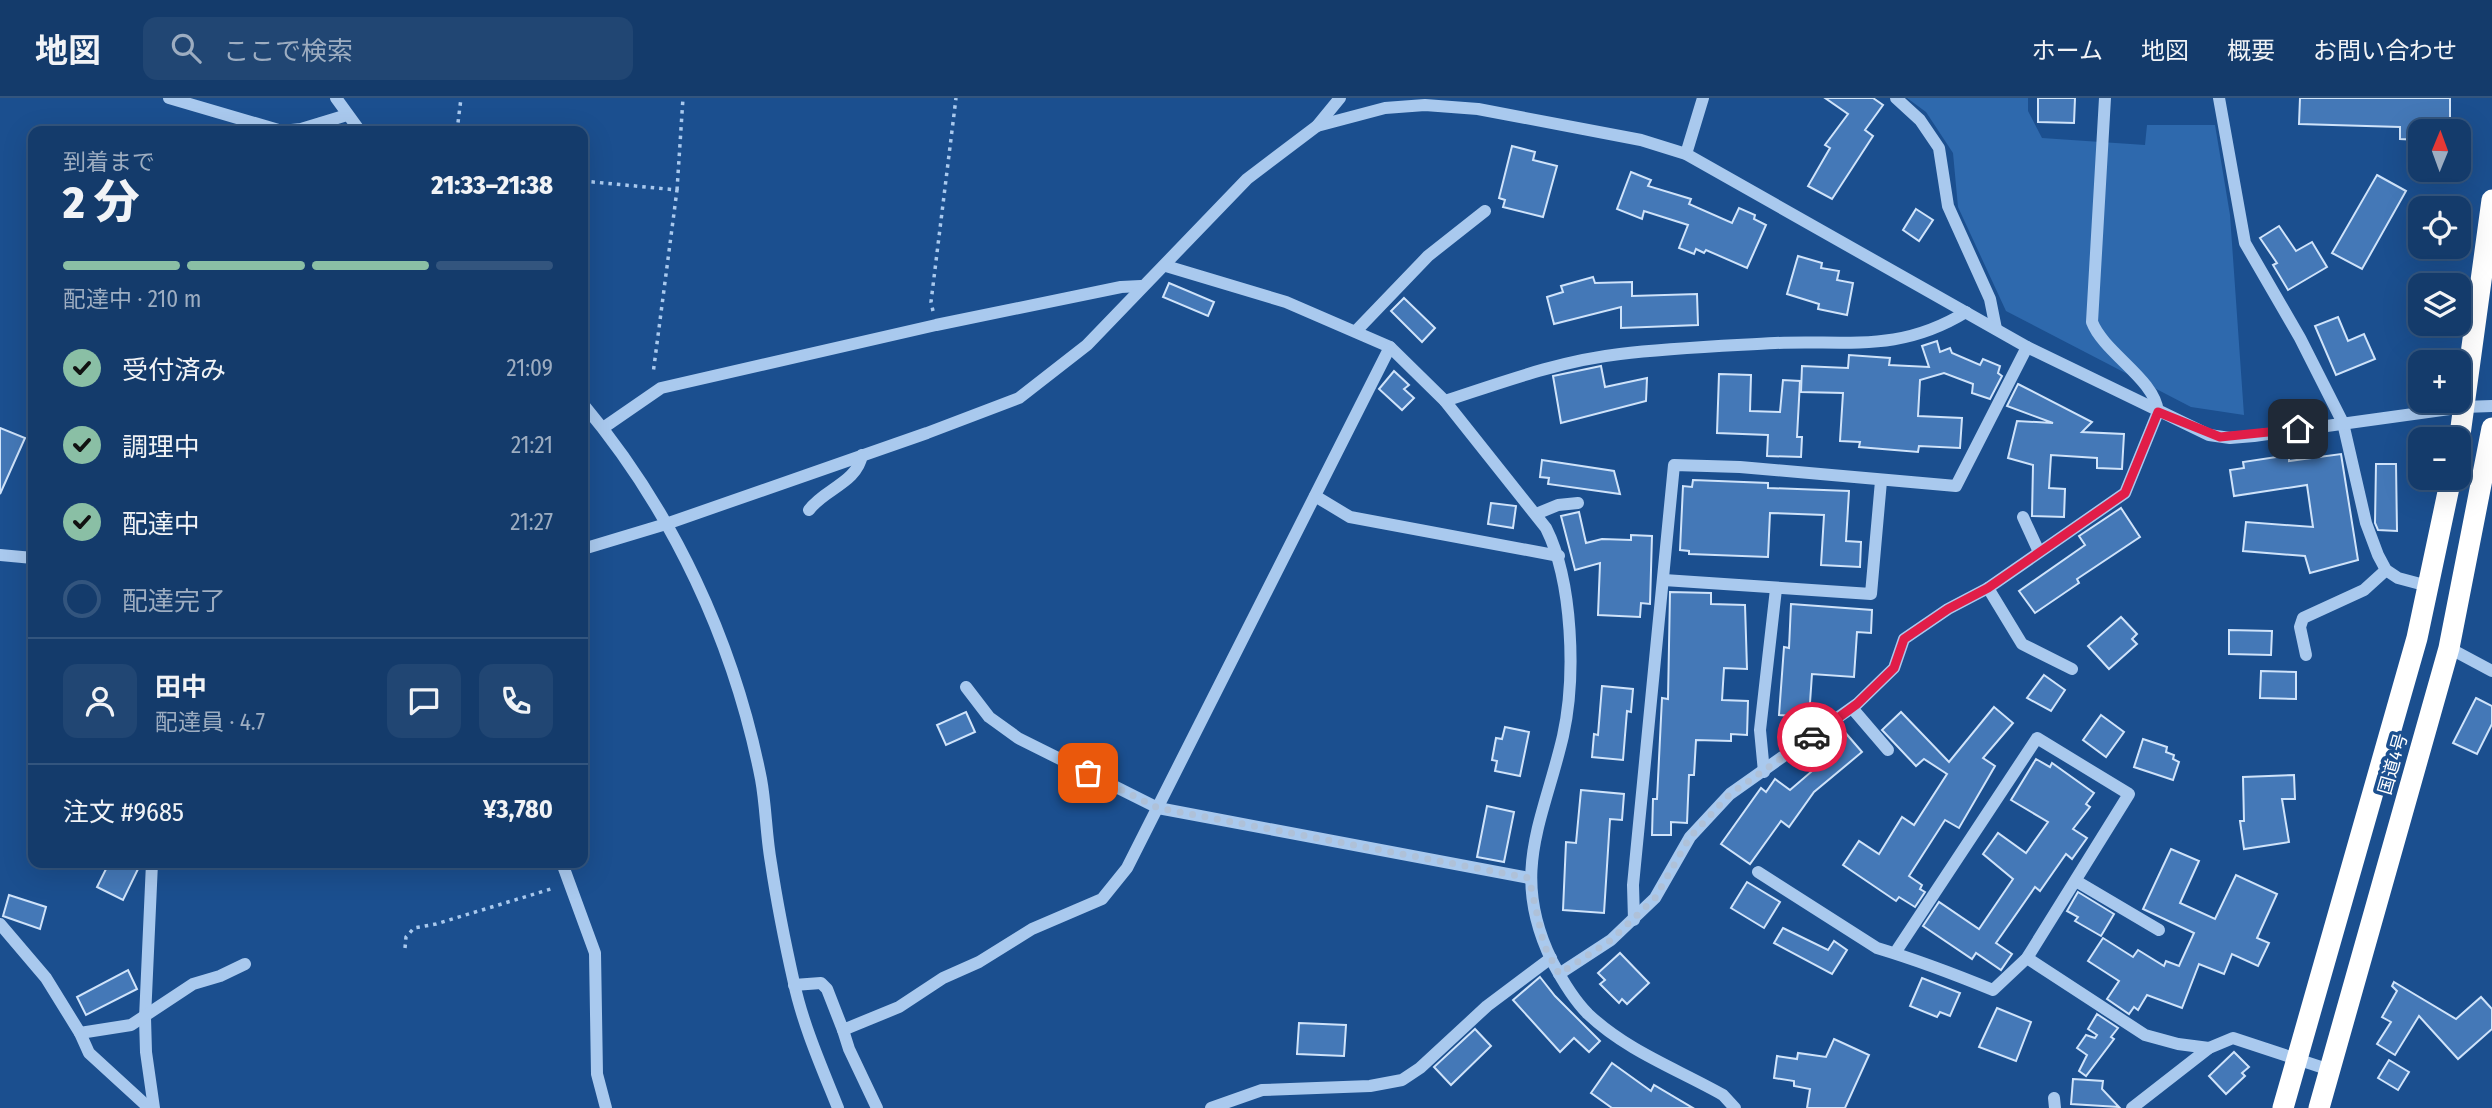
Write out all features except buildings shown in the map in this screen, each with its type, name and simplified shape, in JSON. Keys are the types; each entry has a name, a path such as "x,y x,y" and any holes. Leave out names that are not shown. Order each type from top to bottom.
{"highway":[{"path":"2471,355 2492,200"},
{"name":"国道4号","path":"2319,1108 2449,648 2492,428"},
{"name":"国道4号","path":"2283,1108 2417,638 2448,490"}],"street":[{"path":"169,98 265,126"},
{"path":"337,98 356,126"},
{"path":"588,547 666,524 1019,398 1087,345 1247,179 1317,126 1340,98"},
{"path":"1686,154 1703,98"},
{"path":"1896,98 1920,120 1939,148 1948,206 1990,299 1996,329"},
{"path":"1559,974 1611,940 1655,898 1690,837 1730,794 1852,708 1894,668 1904,639 1948,609 1988,588 2125,493 2158,412 2157,404 2132,370 2096,334 2092,322 2105,98"},
{"path":"2219,98 2245,243 2300,338 2343,423 2366,523 2386,570 2398,578 2428,586"},
{"path":"1317,126 1385,108 1425,105 1465,108 1587,129 1686,154 2027,347 2158,412 2220,437 2419,413"},
{"path":"311,126 347,115"},
{"path":"1356,331 1428,256 1485,211"},
{"path":"1166,266 1286,302 1390,348 1445,401 1546,528 1559,556 1569,664 1563,734 1535,833 1529,878 1535,913 1559,974 1587,1013 1623,1043 1714,1090 1735,1108"},
{"path":"603,428 660,388 936,325 1121,286 1141,286"},
{"path":"1445,401 1562,363 1621,354 1776,343 1886,343 1927,332 1966,312"},
{"path":"1634,920 1633,885 1674,465 1740,467 1956,486 2027,347"},
{"path":"843,1030 899,1007 943,978 979,962 1032,929 1102,899 1127,868 1390,348"},
{"path":"2471,407 2492,406"},
{"path":"588,410 603,428 666,524 713,617 731,661 761,781 770,861 794,985 838,1108"},
{"path":"809,510 819,497 839,486 859,468 862,455"},
{"path":"1664,580 1871,594 1881,481"},
{"path":"1315,496 1350,517 1559,556"},
{"path":"1536,514 1558,505 1578,503"},
{"path":"2022,517 2039,552"},
{"path":"0,555 28,558"},
{"path":"2306,655 2300,627 2303,618 2364,590 2386,570"},
{"path":"1988,588 2022,644 2072,669"},
{"path":"1764,772 1760,730 1776,589"},
{"path":"2449,648 2492,671"},
{"path":"966,687 989,717 1018,738 1158,808 1529,878"},
{"path":"1852,708 1888,750"},
{"path":"1758,872 1877,948 1895,953 1914,958 1993,990 2027,958 2129,794 2037,738 1895,953"},
{"path":"152,868 145,1018 146,1052 154,1108"},
{"path":"564,868 595,953 597,1074 607,1108"},
{"path":"2076,881 2159,930"},
{"path":"0,924 46,978 80,1033 89,1053 149,1108"},
{"path":"1212,1108 1262,1090 1370,1086 1402,1080 1420,1068 1487,1006 1551,958"},
{"path":"2027,958 2145,1035 2178,1044 2209,1048"},
{"path":"80,1033 131,1025 193,984 220,976 245,964"},
{"path":"794,985 821,983 827,989 849,1049 877,1108"},
{"path":"2132,1108 2209,1048 2233,1038 2330,1070"}],"path":[{"path":"458,126 461,98"},
{"path":"649,397 677,190 683,98"},
{"path":"936,325 931,302 956,98"},
{"path":"588,181 677,190"},
{"path":"405,948 406,937 414,928 436,924 569,883"}],"shaded area":[{"path":"1907,98 2028,98 2028,111 2042,138 2145,145 2147,125 2215,125 2230,215 2244,415 2191,407 2006,311 1958,207 1953,153 1926,112"}],"way so far":[{"path":"1088,773 1158,808 1505,876 1529,878 1544,945 1559,974 1611,940 1655,898 1690,837 1730,794 1812,737"}],"route":[{"path":"1812,737 1857,704 1894,668 1904,639 1948,609 1988,588 2125,493 2158,412 2209,435 2220,437 2253,436 2298,429"}]}
